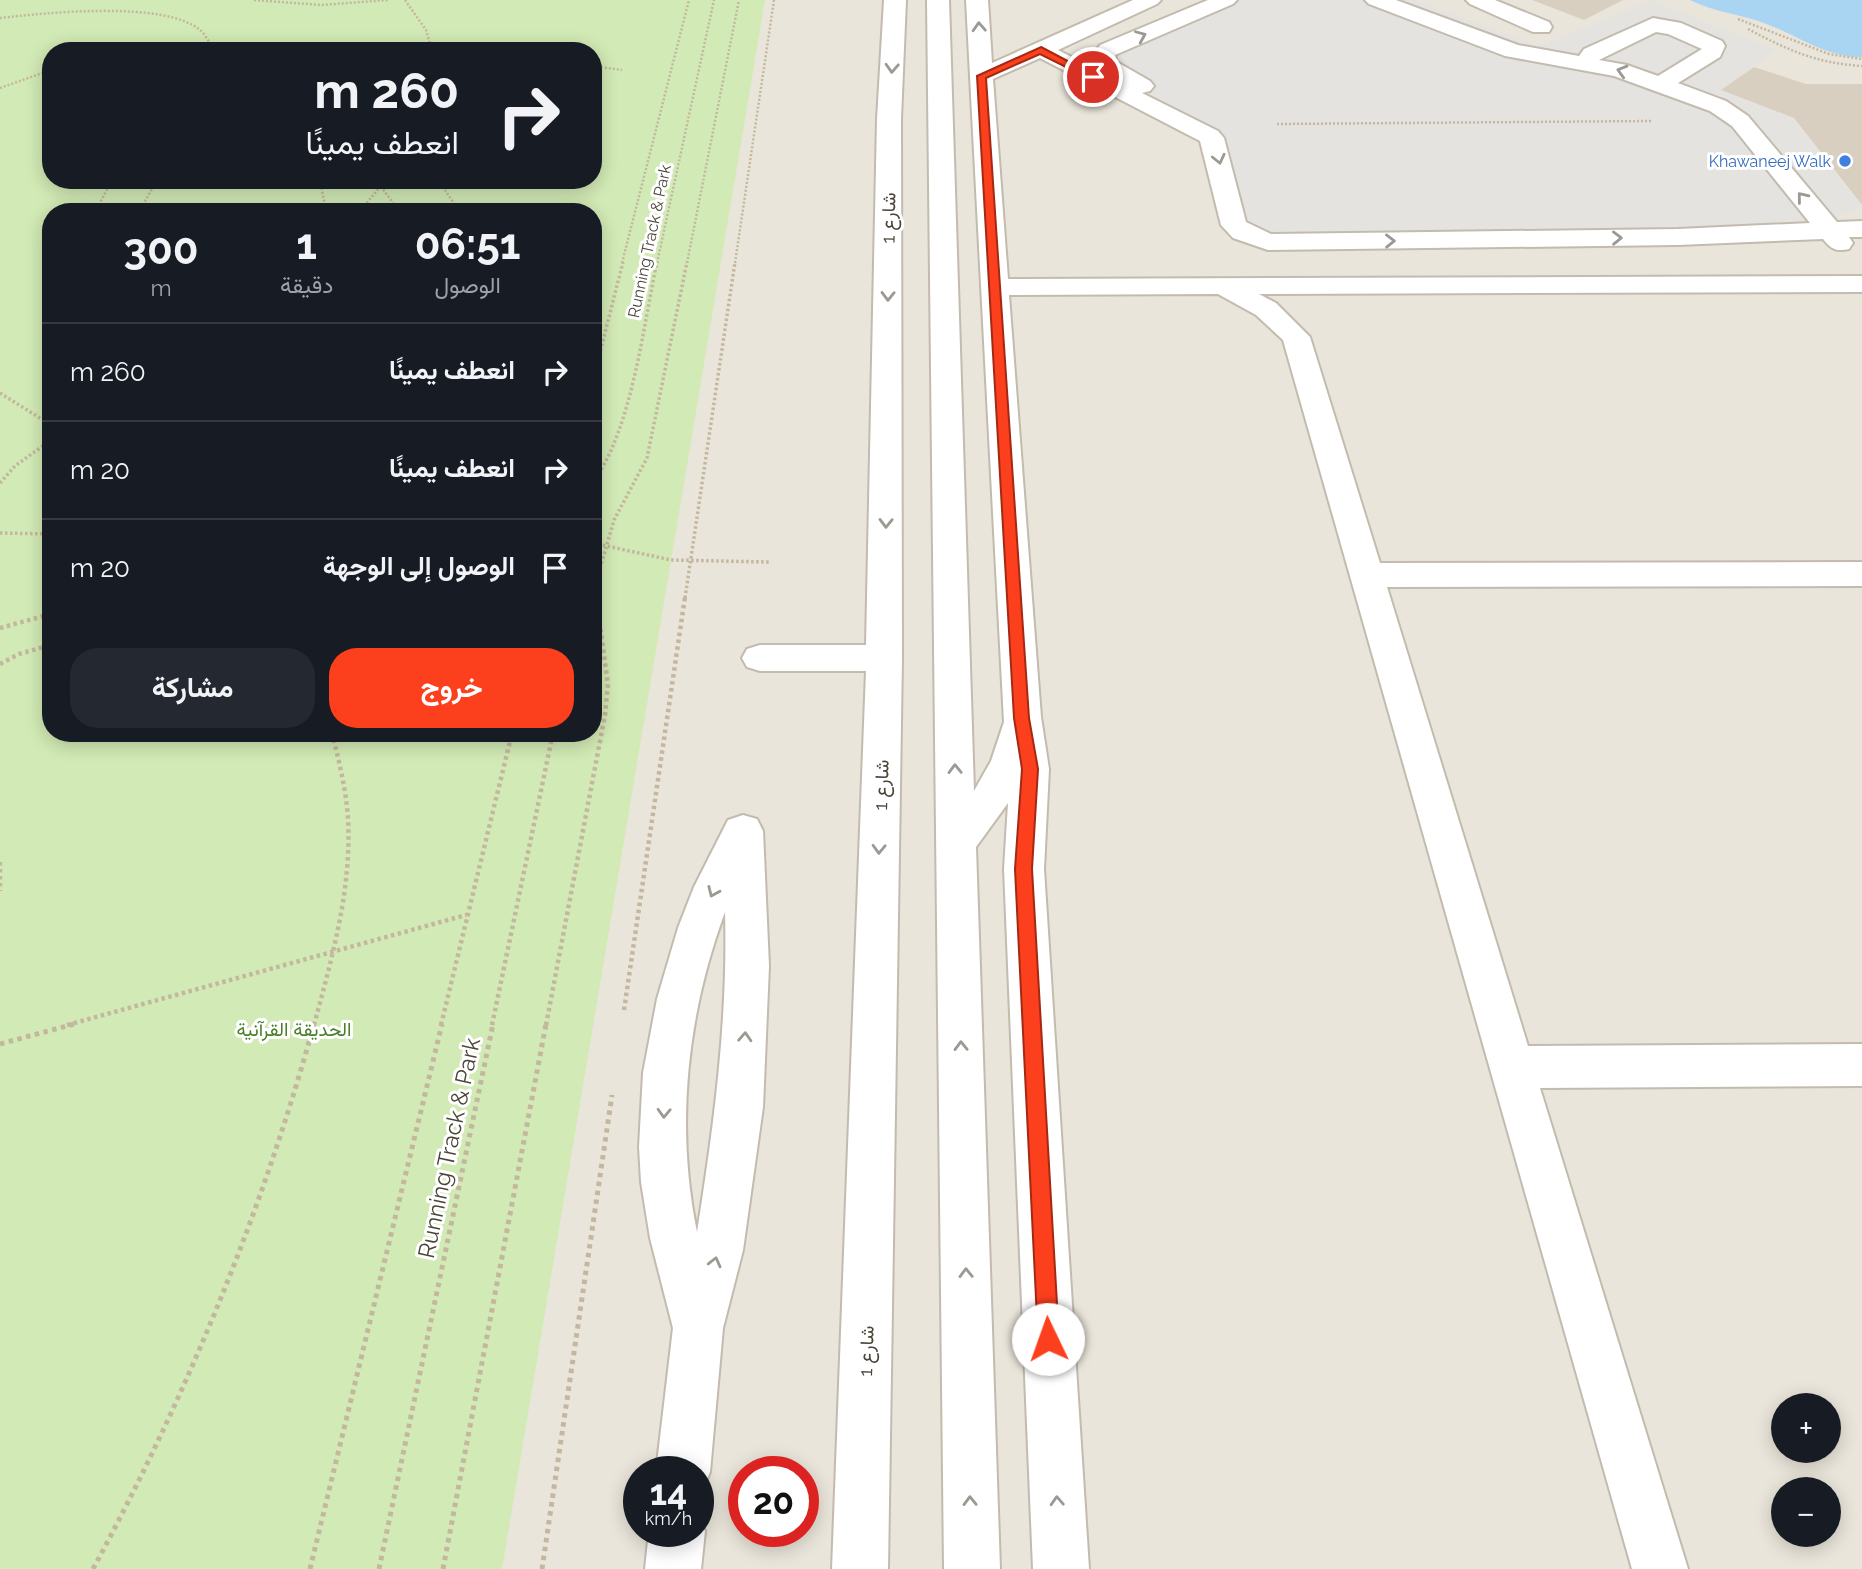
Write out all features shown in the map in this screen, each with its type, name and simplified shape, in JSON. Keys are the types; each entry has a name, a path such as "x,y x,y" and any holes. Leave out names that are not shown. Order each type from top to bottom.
{"street":[{"name":"شارع 1","path":"860,1569 884,658 889,119 895,0"},
{"path":"938,0 972,1569"},
{"path":"977,0 1022,718 1030,769 1024,869 1061,1569"},
{"path":"982,76 1079,33 1112,9 1150,0"},
{"path":"1102,73 1108,50 1226,0"},
{"path":"1376,0 1465,35 1547,59 1619,70 1718,106 1740,121 1829,230 1856,279"},
{"path":"1477,0 1541,27"},
{"path":"1079,33 1086,7"},
{"path":"1584,64 1592,54 1653,25 1673,28 1714,46 1715,51 1661,84"},
{"path":"1041,50 1102,73 1206,119"},
{"path":"1494,66 1547,59"},
{"path":"1102,73 1209,136 1215,143 1234,225 1253,238 1268,242 1753,235 1862,229"},
{"path":"1753,235 1809,250 1856,279"},
{"path":"995,287 1337,286 1856,279"},
{"path":"1337,286 1308,308 1299,322 1296,338 1660,1569"},
{"path":"1225,287 1266,309 1296,338"},
{"path":"1366,575 1862,573"},
{"path":"760,659 884,658"},
{"path":"957,841 983,813 1003,782 1016,750 1022,718"},
{"path":"685,1456 698,1328 719,1250 740,1107 748,966 743,831 711,894 687,966 670,1045 663,1111 665,1181 676,1253 698,1328"},
{"path":"1511,1066 1862,1065"},
{"path":"673,1569 675,1547"}],"path":[{"path":"254,0 330,5 388,0"},
{"path":"405,0 420,18 430,42"},
{"path":"602,344 689,0"},
{"name":"Running Track & Park","path":"602,468 621,429 714,0"},
{"path":"602,562 614,520 639,474 651,442 739,0"},
{"path":"623,1016 774,0"},
{"path":"0,18 71,13 159,15 183,21 200,31 209,42"},
{"path":"1862,59 1832,56 1813,50 1770,28 1730,19 1793,53 1842,65 1862,66"},
{"path":"602,67 622,70"},
{"path":"0,88 42,73"},
{"path":"1277,124 1660,121"},
{"path":"367,203 380,189"},
{"path":"0,393 42,419"},
{"path":"0,483 15,466 42,446"},
{"path":"0,533 42,534"},
{"path":"602,545 671,560 769,562"},
{"path":"0,628 42,616"},
{"path":"602,641 608,684 602,731"},
{"path":"0,664 42,648"},
{"path":"93,1569 124,1512 225,1293 292,1109 334,952 346,889 349,831 343,779 334,742"},
{"path":"310,1569 510,742"},
{"name":"Running Track & Park","path":"379,1569 551,742"},
{"path":"443,1569 600,742"},
{"path":"0,862 0,891"},
{"path":"0,1044 467,915"},
{"path":"542,1569 613,1085"}],"shaded area":[{"path":"0,0 1862,0 1862,1569 0,1569"},
{"path":"1212,0 1415,0 1536,45 1550,42 1650,0 1777,50 1721,90 1794,118 1862,207 1834,219 1802,227 1748,231 1270,234 1247,225 1221,138 1079,55"}],"green space":[{"name":"الحديقة القرآنية","path":"0,0 765,0 502,1569 0,1569"}],"water":[{"path":"1690,0 1862,0 1862,57 1837,54 1759,21 1709,8"}],"building":[{"path":"1532,0 1623,0 1584,20"},
{"name":"Khawaneej Walk","path":"1754,67 1806,84 1862,84 1862,205 1794,118 1721,90"}],"place":[{"name":"Khawaneej Walk","path":"1845,161"}],"route":[{"path":"1048,1339 1024,869 1030,769 1022,718 982,76 1041,50 1093,77"}]}
